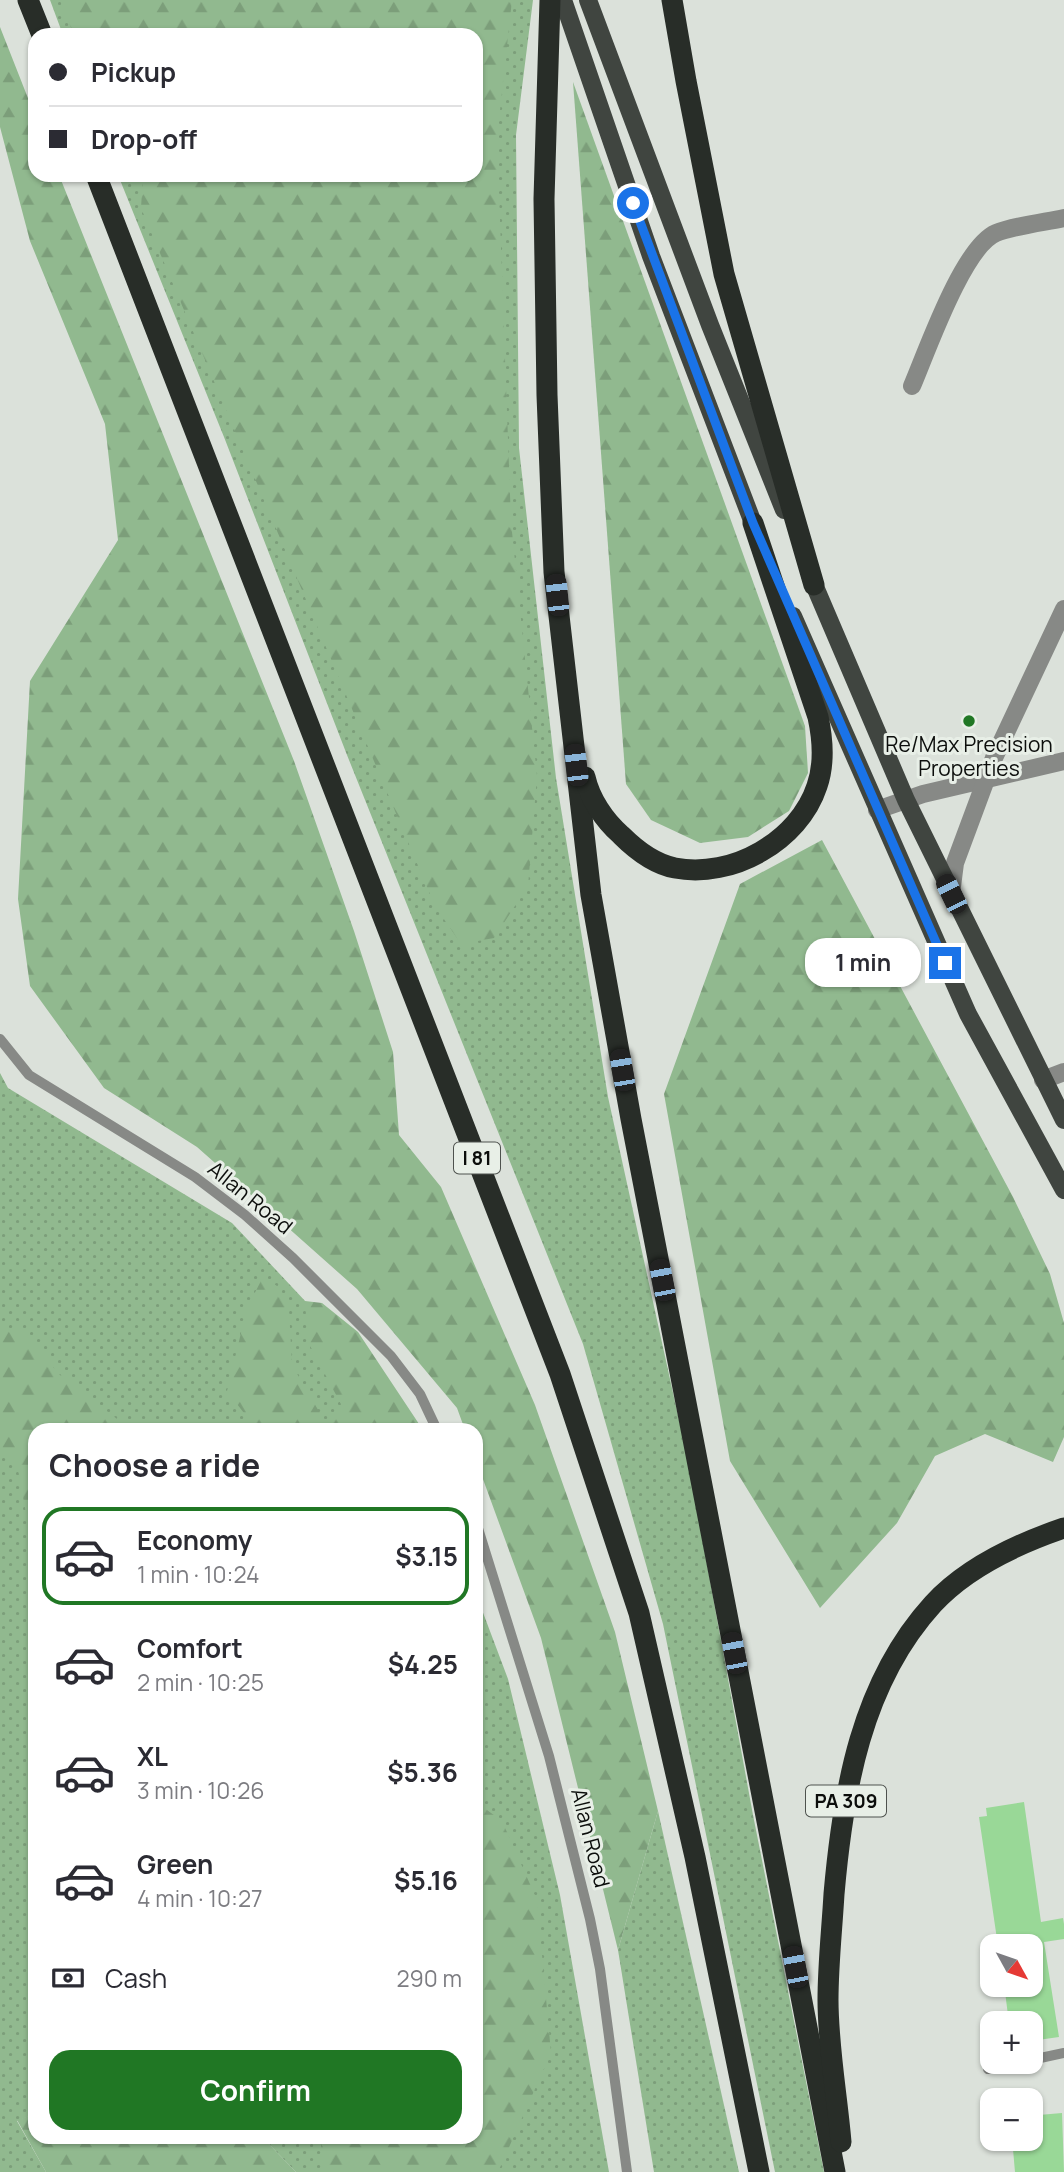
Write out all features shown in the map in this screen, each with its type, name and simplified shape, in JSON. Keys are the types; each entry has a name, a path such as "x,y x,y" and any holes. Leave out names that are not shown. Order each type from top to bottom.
{"highway":[{"path":"29,0 39,28"},
{"path":"550,0 544,199 547,395 554,572 591,895 631,1119 835,2172"},
{"path":"672,0 685,81 724,274 814,585"},
{"name":"I 81","path":"99,182 561,1374 639,1613 695,1857 760,2172"},
{"path":"570,713 586,783 598,808 608,824 656,862 675,868 698,869 738,862 759,853 793,826 806,809 817,787 823,740 818,717 753,523"},
{"name":"PA 309","path":"844,2172 828,2001 832,1926 838,1843 860,1738 872,1701 885,1671 911,1630 934,1602 961,1579 1013,1548 1064,1528"}],"main road":[{"path":"563,0 651,256 753,523 968,1014 1064,1190"},
{"path":"588,0 710,325 814,585 906,800 1064,1120"}],"street":[{"path":"912,386 960,274 977,247 995,234 1064,218"},
{"path":"951,894 955,863 995,758 1064,609"},
{"path":"877,810 923,794 1064,761"},
{"path":"1043,1080 1064,1072"}],"lane":[{"name":"Allan Road","path":"0,1039 29,1075 195,1177 245,1215 293,1258 391,1356 420,1394 434,1423"},
{"name":"Allan Road","path":"483,1544 549,1755 590,1919 600,1969 627,2172"},
{"path":"1043,2057 1064,2053"}],"green space":[{"path":"50,0 533,0 516,135 519,448 556,778 608,1097 688,1461 753,1815 824,2172 775,2172 663,1624 583,1344 121,182 483,182 483,28 60,28"},
{"path":"60,0 512,0 497,138 511,522 537,776 528,886 494,938 461,944 435,906 141,208 143,182 483,182 483,28 71,28"},
{"path":"0,27 28,98 28,182 62,182 294,761 393,1052 399,1135 441,1187 535,1405 615,1632 658,1811 618,1950 541,1638 483,1479 483,1423 462,1423 457,1408 357,1289 197,1147 104,1088 30,986 18,899 30,681 118,540 105,424 30,241 0,127"},
{"path":"573,82 805,726 808,773 789,811 748,837 700,843 651,820 626,784"},
{"path":"822,840 1013,1197 1050,1274 1064,1323 1064,1437 1053,1462 985,1434 935,1456 897,1523 820,1608 730,1461 664,1094 740,884"},
{"path":"0,1073 8,1088 232,1223 321,1318 406,1423 28,1423 28,2117 17,2121 46,2172 0,2172"},
{"path":"263,1277 277,1286 289,1309 292,1365 326,1423 252,1423 227,1391 247,1308"},
{"path":"305,1301 322,1303 358,1332 418,1423 331,1423 343,1408 308,1342"},
{"path":"0,1328 24,1333 60,1375 119,1423 28,1423 28,1524 17,1464 0,1454"},
{"path":"483,1613 508,1679 560,1895 609,2172 296,2172 269,2144 483,2144"},
{"path":"483,1807 502,1821 537,1900 551,2053 498,2172 324,2172 321,2144 483,2144"},
{"path":"658,1811 739,2172 654,2172 618,1950"},
{"path":"28,2116 28,2140 17,2120"},
{"path":"30,2144 269,2144 296,2172 46,2172"}],"building":[{"path":"1024,1802 1041,1922 1063,1918 1064,1939 1044,1942 1059,2037 1043,2039 1043,2011 1007,2011 1006,1997 1043,1997 1043,1934 996,1934 979,1817 987,1816 986,1808"},
{"path":"1062,2113 1064,2172 1015,2172 1013,2151 1043,2151 1043,2115"}],"place":[{"name":"Re/Max Precision Properties","path":"969,721"}],"route":[{"path":"633,203 753,523 945,963"}]}
